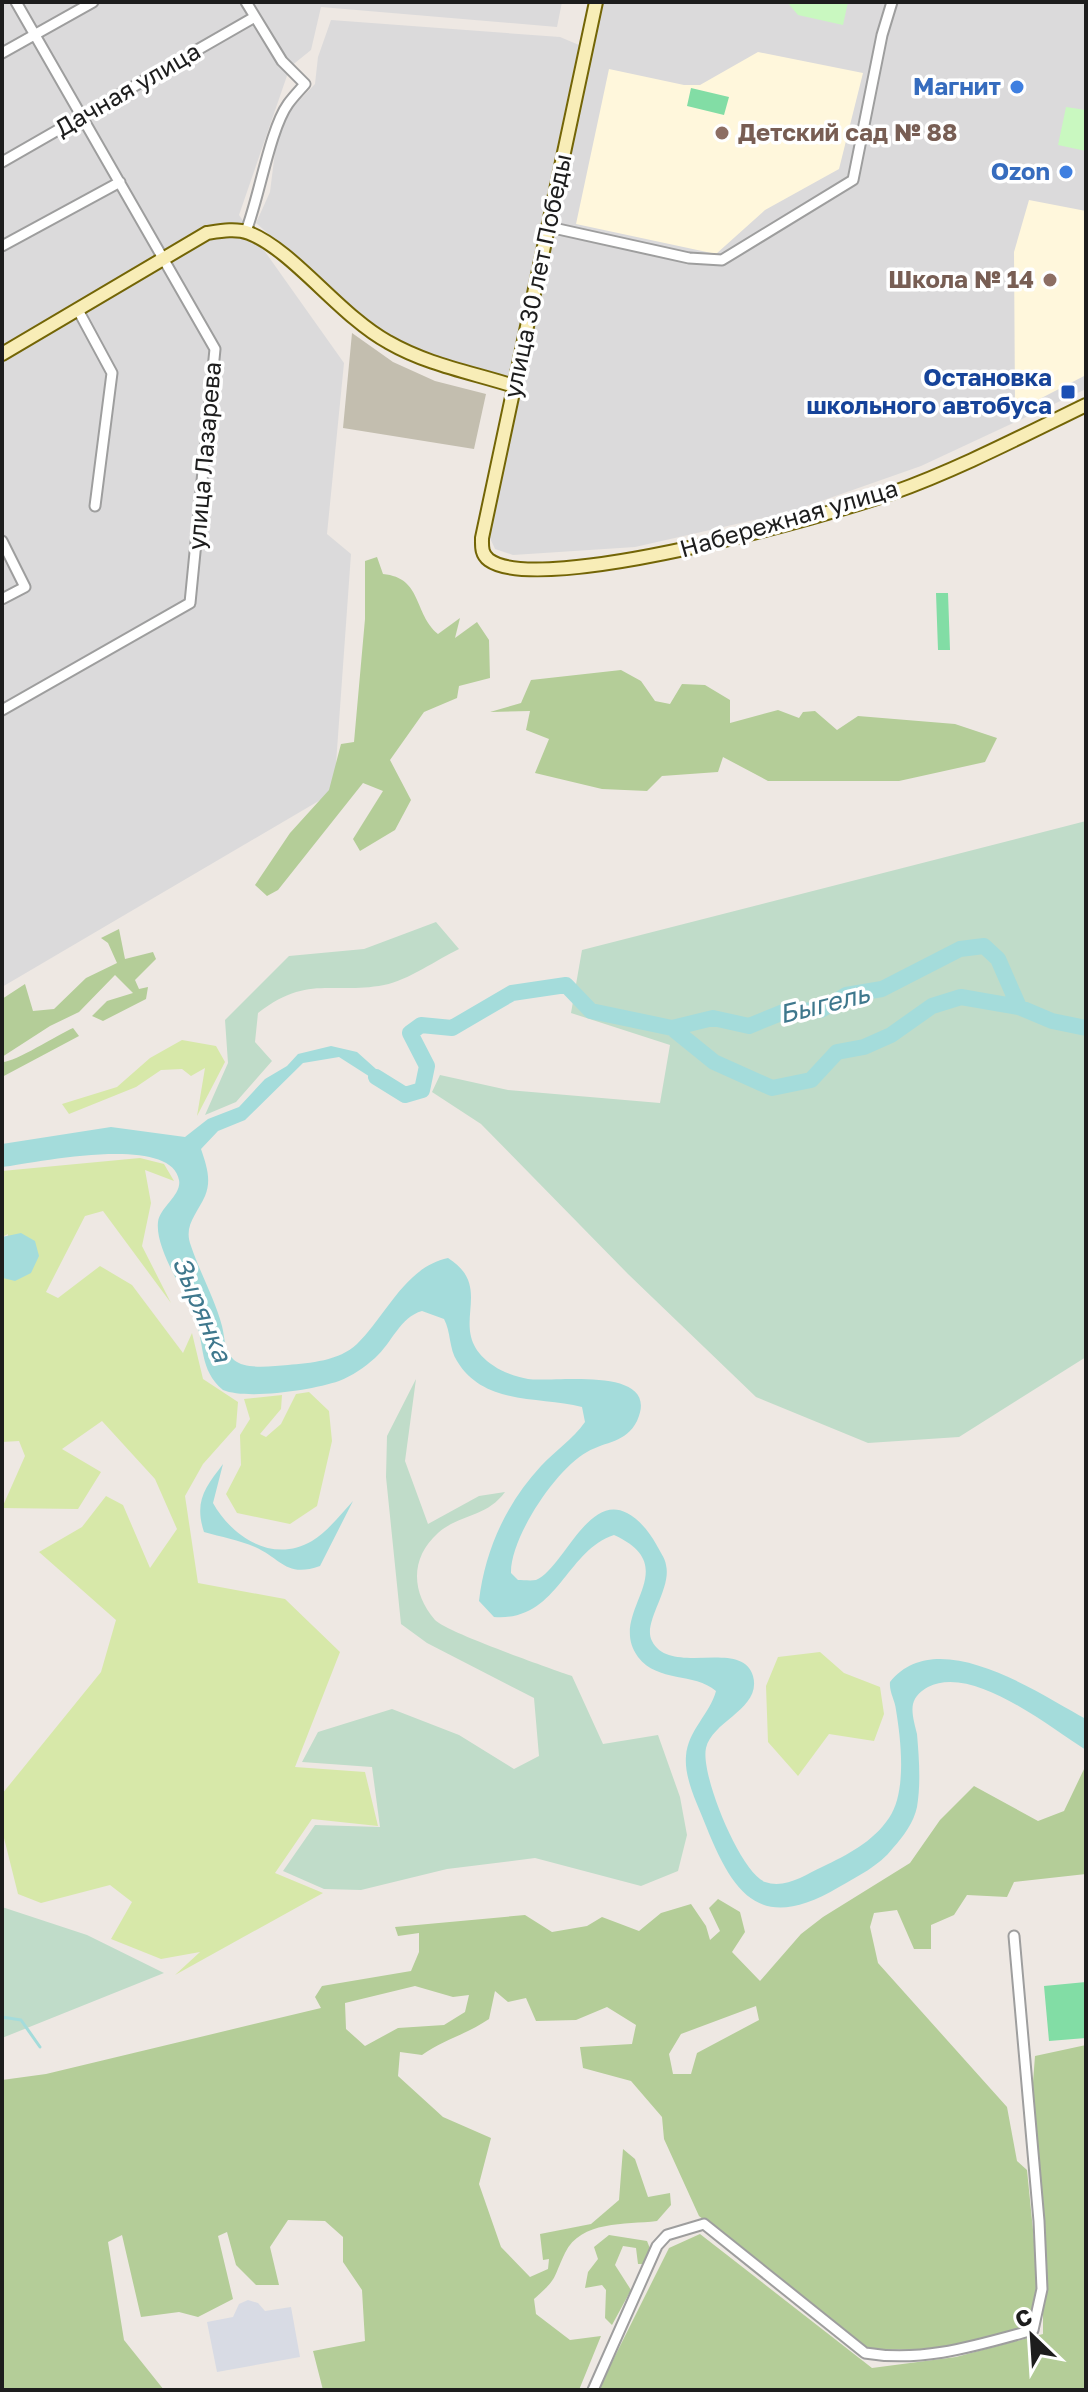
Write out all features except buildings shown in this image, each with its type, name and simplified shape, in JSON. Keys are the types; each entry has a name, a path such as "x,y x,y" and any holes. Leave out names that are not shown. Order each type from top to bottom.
{"street":[{"name":"улица Лазарева","path":"2,710 190,603 215,349 16,2"},
{"path":"2,53 93,2"},
{"path":"246,2 282,61 305,84 287,105 273,140 260,198 246,231"},
{"name":"улица 30 лет Победы","path":"481,550 596,2"},
{"path":"549,227 689,258 722,260 853,180 882,35 892,2"},
{"name":"Дачная улица","path":"2,162 253,18"},
{"path":"2,246 120,182"},
{"path":"2,354 207,233 246,231 264,241 353,319 384,340 439,366 514,386"},
{"path":"78,310 112,373 95,506"},
{"name":"Набережная улица","path":"481,550 488,559 503,565 551,569 648,557 740,538 891,493 970,461 1086,405"},
{"path":"2,541 25,587 2,599"},
{"path":"593,2390 657,2246 667,2235 704,2224 865,2353 890,2357 949,2353 1033,2330 1042,2289 1039,2221 1014,1936"}],"shaded area":[{"path":"2,2 562,2 557,27 321,7 311,50 290,67 239,215 344,363 327,534 351,554 334,792 2,987"},
{"path":"601,2 1086,2 1086,389 921,466 790,512 635,547 513,555 495,549 490,538 491,528 525,359 539,314 540,290"},
{"path":"331,20 560,37 579,45 508,377 445,363 399,342 367,321 256,223 270,192 276,144 289,111 315,84 318,57"},
{"name":"Детский сад № 88","path":"758,52 863,73 839,169 765,210 716,254 576,224 609,69 684,85 700,85"},
{"name":"Школа № 14","path":"1029,200 1086,211 1086,375 1024,407 1015,404 1014,252"},
{"path":"352,333 393,362 435,381 486,394 474,449 343,428"},
{"path":"248,2300 258,2303 265,2311 291,2307 300,2357 217,2372 207,2322 233,2317 239,2304"}],"green space":[{"path":"787,2 848,2 843,25 798,15"},
{"path":"691,88 729,97 724,115 687,106"},
{"path":"1066,107 1086,110 1086,151 1058,145"},
{"path":"377,557 383,574 396,577 411,589 430,626 438,634 460,618 455,638 477,622 489,640 490,678 459,686 457,698 424,712 390,760 411,800 395,830 360,851 353,839 383,791 363,783 278,890 267,896 255,885 290,833 329,790 341,744 354,742 365,619 365,561"},
{"path":"936,593 948,593 950,650 938,650"},
{"path":"621,670 641,681 655,701 670,704 682,684 705,685 730,700 730,723 778,710 799,718 803,712 815,711 837,730 858,716 955,724 997,738 985,762 899,781 768,781 723,757 718,772 662,776 647,791 602,789 535,773 549,739 526,730 530,711 490,712 521,703 531,680"},
{"path":"1086,821 1086,1357 959,1437 868,1443 756,1397 628,1274 481,1124 432,1092 440,1075 508,1090 660,1103 670,1045 571,1013 582,950"},
{"path":"436,922 459,949 413,974 384,985 306,990 276,1001 258,1013 255,1042 272,1061 236,1102 205,1115 228,1063 225,1020 289,956 364,949"},
{"path":"119,929 125,959 153,952 156,959 135,980 139,989 148,987 146,999 103,1021 92,1016 107,1001 133,993 115,975 79,1012 50,1026 2,1057 2,999 25,984 33,1011 54,1009 86,978 117,963 108,943 101,938"},
{"path":"73,1028 79,1036 2,1077 2,1062 26,1054"},
{"path":"182,1040 216,1046 225,1062 197,1116 205,1068 191,1076 182,1069 161,1070 136,1087 69,1114 62,1104 117,1087 150,1058"},
{"path":"140,1158 164,1164 174,1181 145,1170 151,1203 142,1246 171,1303 103,1211 85,1216 46,1292 58,1298 100,1266 132,1285 183,1353 192,1333 203,1379 238,1402 236,1427 203,1464 185,1496 198,1583 285,1599 340,1652 295,1767 365,1772 378,1826 312,1819 275,1873 323,1893 175,1975 200,1952 161,1959 111,1939 132,1902 110,1885 41,1903 18,1894 2,1830 2,1794 101,1672 116,1620 39,1552 82,1527 106,1496 123,1505 150,1568 177,1529 155,1479 102,1421 62,1449 101,1472 78,1509 2,1508 25,1456 19,1441 2,1442 2,1276 8,1234 2,1237 2,1171"},
{"path":"416,1379 405,1461 428,1524 479,1496 505,1492 489,1507 446,1527 429,1543 418,1564 421,1598 435,1620 443,1626 572,1676 603,1744 658,1735 680,1797 687,1835 678,1871 641,1886 535,1858 447,1869 361,1890 324,1889 283,1871 315,1825 380,1827 372,1767 302,1762 318,1732 392,1709 459,1735 514,1769 539,1756 534,1698 427,1643 401,1624 386,1477 387,1436"},
{"path":"309,1392 329,1411 332,1441 317,1506 290,1524 237,1513 226,1494 241,1465 240,1435 250,1419 244,1399 282,1395 281,1409 260,1434 266,1437 281,1424 296,1394"},
{"path":"820,1652 844,1673 880,1687 884,1714 874,1741 829,1734 798,1776 768,1742 766,1686 778,1657"},
{"path":"1085,1767 1086,1874 1014,1882 1007,1897 967,1895 954,1915 931,1925 931,1949 914,1949 897,1910 874,1913 870,1927 878,1963 1007,2107 1017,2161 1027,2170 1038,2280 1029,2325 1000,2337 935,2350 866,2349 699,2216 664,2139 662,2117 631,2081 583,2068 580,2047 632,2044 636,2025 607,2007 576,2020 536,2021 526,1998 508,2002 495,1991 489,2019 422,2055 400,2052 398,2076 443,2117 491,2138 479,2184 501,2247 530,2277 548,2269 549,2259 543,2260 540,2234 591,2224 619,2200 623,2149 635,2159 648,2197 670,2193 671,2205 657,2221 605,2226 593,2229 572,2242 551,2282 534,2299 536,2314 570,2340 601,2336 579,2390 323,2390 313,2351 365,2341 362,2290 343,2262 343,2237 325,2221 288,2220 270,2247 279,2285 256,2285 236,2265 227,2232 218,2236 233,2299 198,2317 179,2312 141,2317 122,2235 108,2242 124,2340 164,2390 2,2390 2,2080 46,2074 321,2008 315,1997 322,1986 411,1971 419,1952 419,1933 398,1936 395,1927 525,1915 552,1932 587,1926 602,1917 639,1931 661,1913 691,1904 706,1926 710,1940 720,1931 709,1908 718,1899 740,1912 745,1932 732,1952 760,1981 801,1934 910,1863 940,1820 974,1786 1038,1821 1064,1811","holes":["415,1986 453,1997 469,1995 465,2012 444,2025 398,2028 365,2046 346,2029 345,2003","756,2006 759,2020 697,2053 691,2074 673,2074 669,2054 681,2034"]},
{"path":"2,1907 87,1935 164,1973 2,2038"},
{"path":"1086,1982 1086,2038 1049,2041 1044,1986"},
{"path":"1086,2045 1086,2390 598,2390 669,2248 700,2234 872,2368 956,2357 1043,2334 1043,2216 1032,2095 1035,2056"},
{"path":"609,2235 647,2241 651,2251 645,2264 638,2264 636,2248 623,2246 615,2265 631,2290 612,2325 605,2318 606,2290 602,2285 585,2288 588,2272 598,2259 594,2247"}],"water":[{"name":"Зырянка","path":"331,1046 357,1052 395,1086 389,1089 339,1057 303,1063 245,1120 218,1131 201,1149 208,1184 192,1220 189,1239 219,1316 228,1353 239,1363 260,1367 333,1358 357,1344 420,1271 448,1258 462,1270 469,1283 472,1339 479,1353 494,1366 528,1379 601,1380 634,1391 641,1403 637,1421 627,1434 587,1452 562,1473 526,1524 513,1558 511,1573 518,1580 536,1580 556,1562 588,1522 600,1513 613,1509 627,1513 647,1531 664,1560 667,1574 651,1625 652,1641 661,1651 674,1656 735,1660 746,1665 753,1676 754,1687 744,1706 710,1738 706,1761 724,1821 744,1860 755,1874 772,1884 795,1880 841,1858 883,1827 895,1807 901,1766 898,1722 890,1682 910,1666 934,1659 960,1661 1015,1680 1086,1719 1086,1750 1032,1714 988,1691 946,1682 928,1687 913,1704 919,1761 918,1798 913,1818 901,1839 861,1875 813,1900 790,1907 771,1907 755,1901 728,1873 687,1774 688,1747 716,1691 697,1681 656,1671 646,1665 638,1657 631,1640 631,1624 645,1577 644,1562 635,1548 614,1535 597,1543 547,1597 533,1609 516,1616 494,1617 479,1601 486,1564 508,1512 541,1466 585,1422 582,1407 514,1397 482,1386 457,1361 444,1319 422,1311 408,1319 371,1361 339,1381 280,1393 248,1394 223,1390 206,1366 195,1318 166,1258 158,1233 160,1217 179,1185 170,1166 152,1158 100,1154 2,1167 2,1144 111,1127 185,1137 208,1119 239,1107 265,1079 287,1066 298,1054"},
{"path":"21,1233 35,1241 39,1256 31,1273 15,1281 3,1278 2,1237"},
{"path":"223,1464 213,1503 242,1536 269,1548 283,1550 312,1541 353,1501 320,1566 299,1570 285,1566 255,1547 204,1532 200,1512 203,1495"}],"waterway":[{"name":"Быгель","path":"376,1077 405,1095 422,1090 427,1066 410,1033 421,1025 452,1028 512,993 566,985 591,1011 672,1028 713,1018 749,1026 786,1011 821,1010 846,995 882,989 960,949 984,946 998,959 1019,1007 1052,1021 1086,1028"},
{"path":"672,1028 714,1062 772,1088 811,1080 837,1052 864,1047 891,1035 932,1006 961,997 1019,1007"},
{"path":"2,2017 21,2020 40,2047"}],"place":[{"name":"Магнит","path":"1017,87"},
{"name":"Детский сад № 88","path":"722,133"},
{"name":"Ozon","path":"1066,172"},
{"name":"Школа № 14","path":"1050,280"},
{"name":"Остановка школьного автобуса","path":"1068,392"}]}
